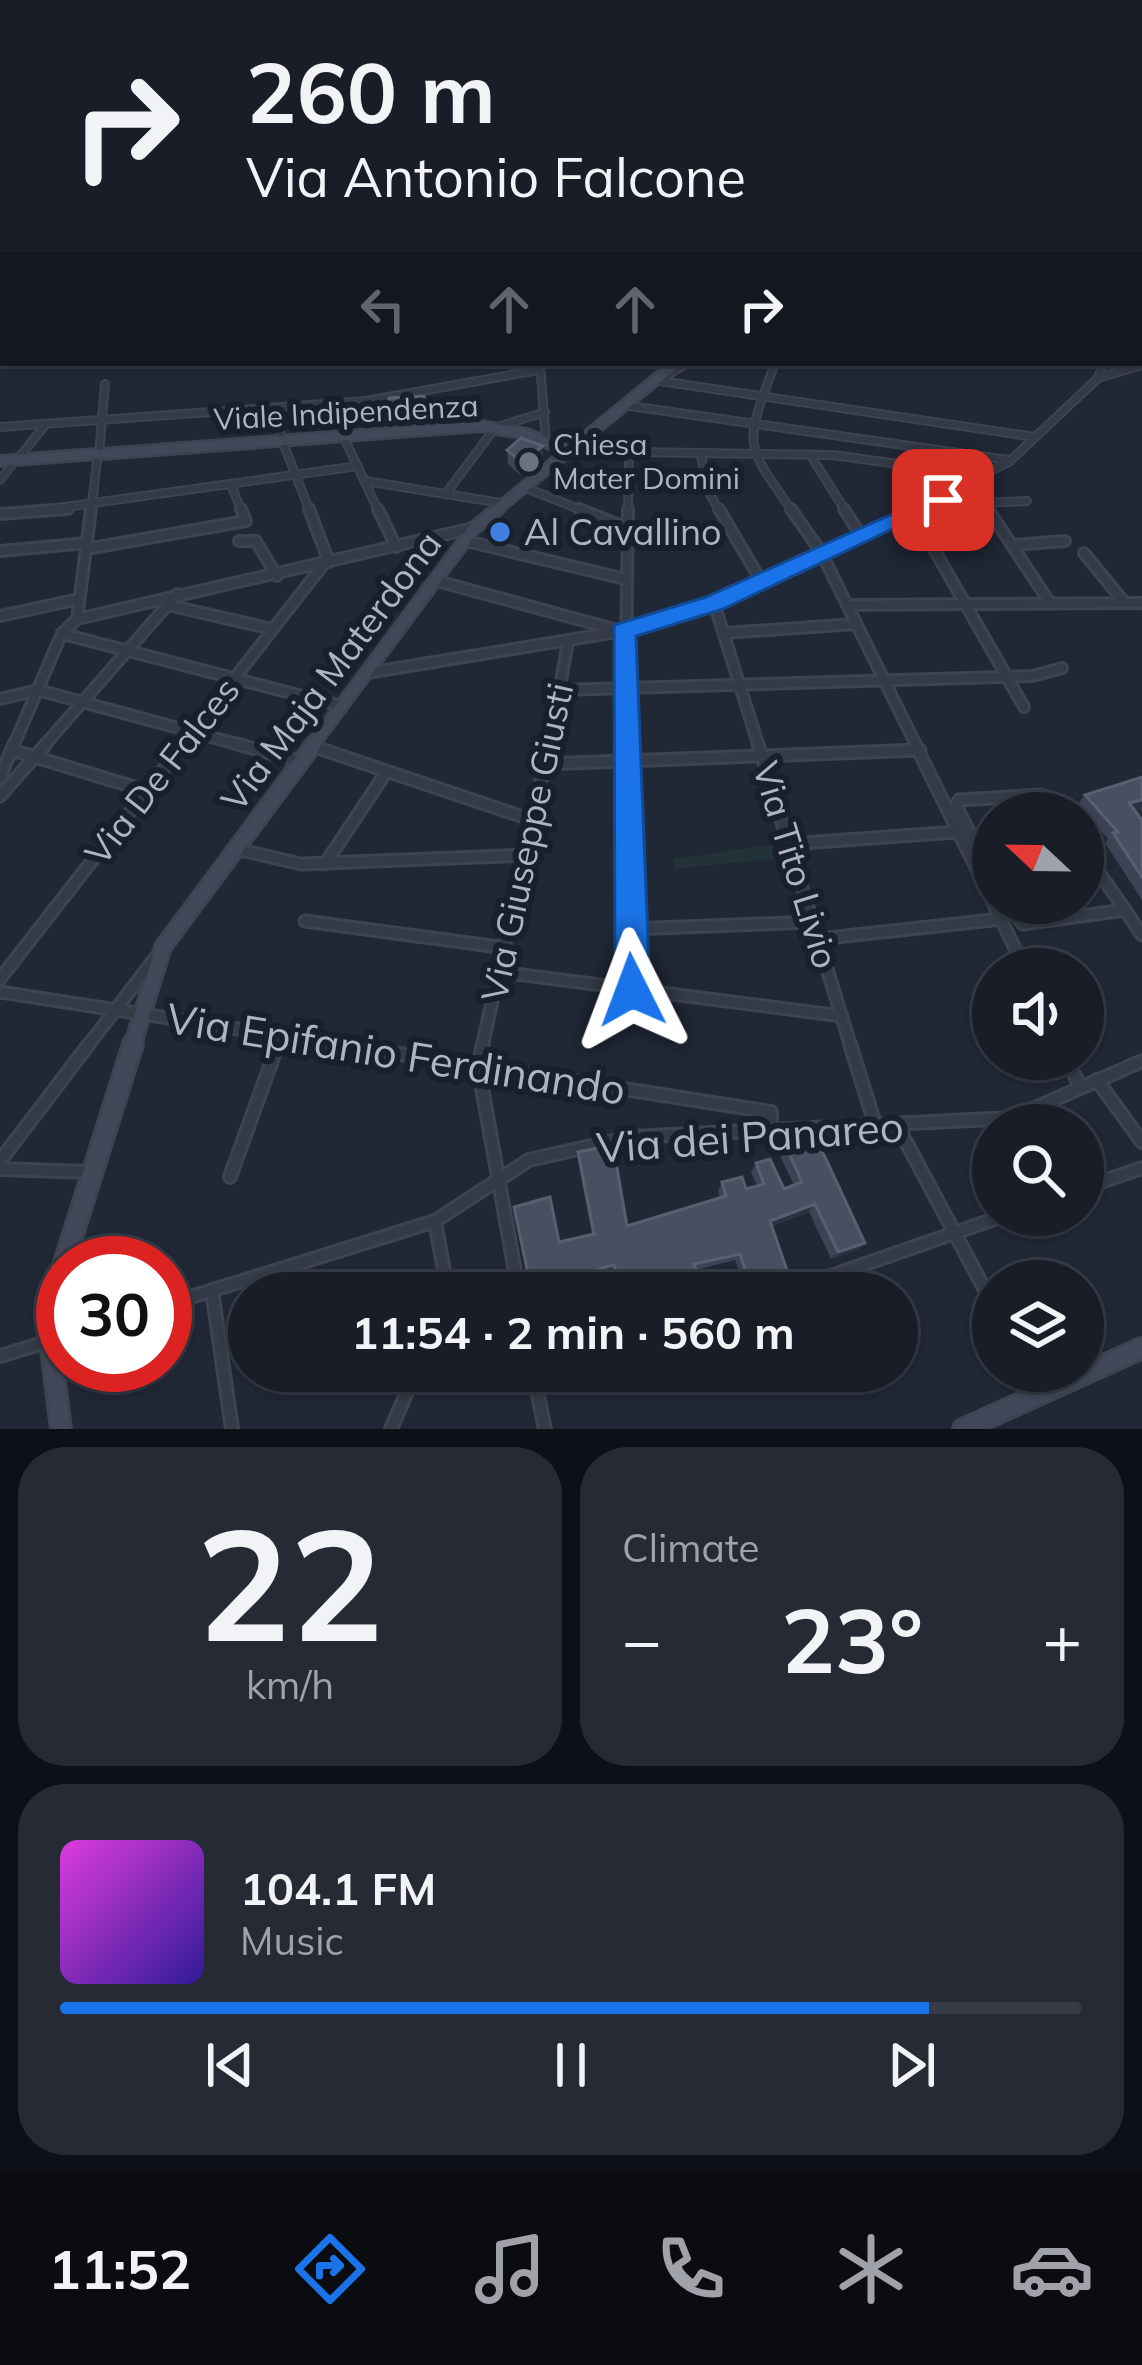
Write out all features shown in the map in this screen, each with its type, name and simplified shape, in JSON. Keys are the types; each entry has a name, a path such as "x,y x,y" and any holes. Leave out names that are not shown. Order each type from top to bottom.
{"main road":[{"name":"Via Maja Materdona","path":"72,1236 163,947 474,528 630,406 673,366"},
{"name":"Viale Indipendenza","path":"7,463 495,428 568,451"},
{"path":"1104,1365 1142,1349"},
{"name":"Via Maja Materdona","path":"60,1392 62,1429"},
{"path":"963,1429 1039,1392"}],"street":[{"path":"661,380 683,366"},
{"path":"774,366 753,424 753,455 820,552 972,855"},
{"path":"1097,379 1102,366"},
{"path":"366,673 623,631 714,603 972,485 1010,460 1097,379 1139,366"},
{"path":"0,428 328,404 539,367 546,441"},
{"path":"661,380 1035,437"},
{"path":"77,619 105,383"},
{"path":"328,404 396,547"},
{"path":"630,406 1010,460"},
{"path":"272,408 327,563"},
{"path":"447,492 495,428 545,412"},
{"path":"0,480 7,463 46,424"},
{"path":"568,451 810,455 985,476"},
{"path":"628,453 622,689 632,990"},
{"path":"701,454 707,489 761,581"},
{"path":"810,455 861,536"},
{"path":"0,514 91,507 358,466"},
{"path":"365,481 501,503"},
{"path":"0,551 86,546 246,521 231,485"},
{"path":"972,485 1050,603"},
{"path":"524,488 627,528"},
{"path":"984,503 1027,500"},
{"path":"914,514 1024,707"},
{"path":"0,777 62,633 77,619 474,528"},
{"path":"239,541 256,542 278,576"},
{"path":"466,541 625,579"},
{"path":"1011,545 1065,541"},
{"path":"1084,553 1125,603"},
{"name":"Via De Falces","path":"0,979 327,563"},
{"path":"437,581 623,631"},
{"path":"0,796 177,594"},
{"path":"0,616 79,599"},
{"name":"Via Tito Livio","path":"714,603 876,1127"},
{"path":"847,605 1142,603"},
{"path":"168,605 273,629"},
{"path":"725,633 856,624"},
{"path":"62,633 341,706"},
{"name":"Via Giuseppe Giusti","path":"515,1272 478,1066 535,821 568,642"},
{"path":"560,690 1003,675 1062,668"},
{"path":"0,699 38,690 299,760"},
{"path":"311,746 535,821"},
{"path":"12,750 147,791"},
{"path":"545,764 920,750"},
{"path":"325,864 387,771"},
{"path":"972,799 958,800 956,806 972,842"},
{"path":"789,844 957,832"},
{"path":"234,849 272,862 325,864 526,855"},
{"path":"1104,880 1142,935"},
{"path":"1104,913 1125,910"},
{"path":"305,921 506,949"},
{"path":"630,929 813,922"},
{"path":"818,938 972,922"},
{"name":"Via Maja Materdona","path":"0,1165 163,947"},
{"path":"500,972 842,1016"},
{"name":"Via Epifanio Ferdinando","path":"0,992 771,1112 772,1132"},
{"path":"230,1177 281,1035"},
{"name":"Via dei Panareo","path":"1104,1077 1142,1060"},
{"path":"1076,1080 1080,1088"},
{"path":"1097,1080 1142,1142"},
{"name":"Via dei Panareo","path":"192,1296 435,1221 529,1160 631,1137 1012,1118 1097,1080"},
{"path":"897,1125 972,1265"},
{"path":"0,1165 91,1172"},
{"path":"1104,1181 1142,1168"},
{"path":"435,1221 444,1272"},
{"path":"843,1272 972,1227"},
{"path":"212,1290 232,1429"},
{"path":"0,1356 36,1346"},
{"path":"392,1429 407,1392"},
{"path":"537,1392 545,1429"}],"shaded area":[{"path":"776,844 781,858 675,869 674,859"}],"building":[{"path":"424,396 424,411 388,413 389,398"},
{"path":"521,438 543,446 520,461 507,450"},
{"path":"1142,777 1142,800 1129,803 1142,820 1142,877 1104,816 1104,792 1094,792"},
{"path":"817,1140 865,1243 838,1252 815,1204 770,1221 788,1272 746,1272 740,1254 694,1264 697,1272 615,1272 614,1265 589,1272 528,1272 514,1207 550,1197 559,1242 594,1234 578,1152 613,1145 627,1226 726,1196 722,1182 742,1177 746,1189 764,1184 756,1163 770,1159 784,1189 802,1182 784,1142"}],"place":[{"name":"Chiesa Mater Domini","path":"529,462"},
{"name":"Al Cavallino","path":"500,532"}],"route":[{"path":"632,990 623,631 714,603 943,500"}]}
